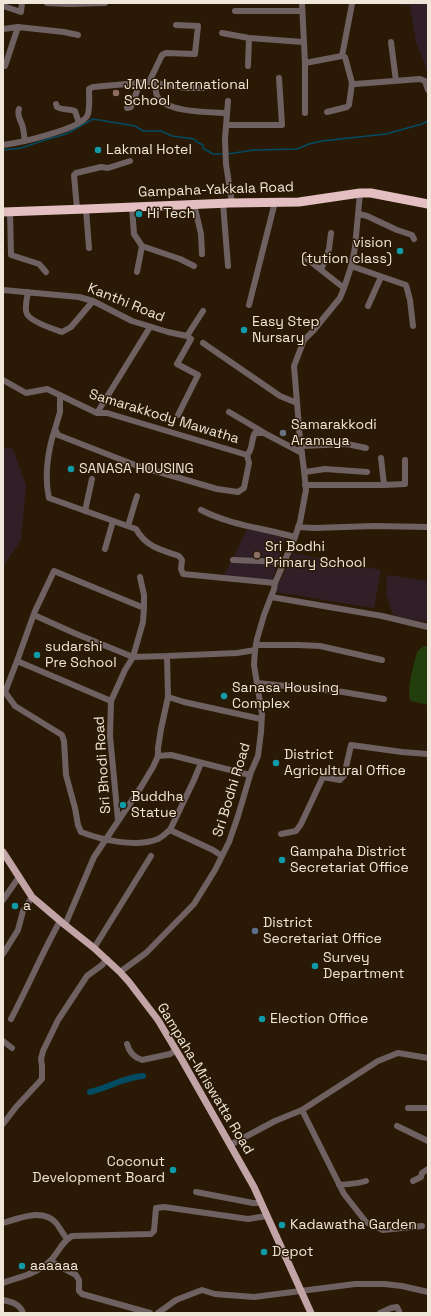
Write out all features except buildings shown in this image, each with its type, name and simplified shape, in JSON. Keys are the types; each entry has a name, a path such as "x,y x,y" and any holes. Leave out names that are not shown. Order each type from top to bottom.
{"highway":[{"name":"Gampaha-Yakkala Road","path":"7,212 194,204 299,202 360,193 371,193 428,204"}],"main road":[{"name":"Gampaha-Mriswatta Road","path":"3,852 32,897 107,959 129,982 158,1020 254,1187 311,1313"}],"street":[{"path":"3,6 21,12 22,3"},
{"path":"47,3 105,3"},
{"path":"302,3 305,63 304,113"},
{"path":"342,56 352,4"},
{"path":"235,11 302,11"},
{"path":"176,25 198,26 195,54 166,53 162,55 152,83 157,96 168,106 186,110 227,113"},
{"path":"3,29 18,28 64,32 78,35"},
{"path":"5,66 18,28"},
{"path":"222,32 249,38 303,42"},
{"path":"248,66 249,38"},
{"path":"391,42 396,80"},
{"path":"305,63 342,56"},
{"path":"327,112 350,105 352,83 345,58 342,56"},
{"path":"226,125 282,125 279,78"},
{"path":"352,83 360,84 420,78 425,81 428,90"},
{"path":"127,108 131,107 137,91 138,83"},
{"path":"3,145 25,141 69,128 85,120 88,114 89,89 93,87 152,83 185,88 203,88"},
{"path":"228,101 225,139 228,203 228,266"},
{"path":"56,104 60,109 70,109 75,112 79,123"},
{"path":"19,109 18,118 22,124 25,141"},
{"path":"77,209 74,175 76,173 101,167 108,168 130,161"},
{"name":"Sri Bodhi Road","path":"120,972 146,953 194,904 215,870 229,842 250,775 258,756 261,719 254,665 256,648 264,615 275,583 295,537 304,502 305,485 294,366 304,340 340,298 344,288 355,247 360,193"},
{"path":"249,305 275,202"},
{"path":"194,204 201,234 202,254"},
{"path":"132,207 134,234 142,246 194,266"},
{"path":"86,209 89,248"},
{"path":"7,212 11,255 39,264 46,272"},
{"path":"359,214 367,216 396,230 412,235 414,239"},
{"path":"321,270 329,249 331,233"},
{"path":"137,272 142,246"},
{"path":"307,259 344,288"},
{"path":"351,266 406,285 410,300 413,326"},
{"path":"368,306 381,276"},
{"name":"Kanthi Road","path":"3,290 80,297 93,301 132,321 187,336"},
{"path":"28,292 26,307 27,314 31,319 62,332 71,327 93,301"},
{"path":"178,415 198,375 177,364 191,339 187,336 203,311"},
{"path":"97,413 150,327"},
{"path":"203,343 280,396 297,403"},
{"name":"Samarakkody Mawatha","path":"3,380 26,393 47,389 97,413 107,413 247,455 249,453 254,433 264,433"},
{"path":"60,395 60,412 50,446 48,460 47,492 49,498 136,529 141,538 154,547 179,556 182,560 181,569 183,574 275,583"},
{"path":"229,412 302,453"},
{"path":"55,429 58,435 135,465 217,488 238,492 244,488 249,463 247,455"},
{"path":"301,446 347,444 366,448"},
{"path":"381,458 384,485"},
{"path":"305,485 405,484 405,460"},
{"path":"304,472 325,469 367,472"},
{"path":"86,511 92,479"},
{"path":"128,526 137,496"},
{"path":"201,510 230,522 295,537"},
{"path":"105,549 113,521"},
{"path":"298,527 428,527"},
{"path":"233,560 284,562"},
{"path":"144,608 54,571 34,615 5,692 15,706 62,735 64,741 64,763 66,775 81,832 105,839 124,842 146,842 158,839 170,830 201,763"},
{"path":"111,701 133,657 143,622 144,595 140,577"},
{"path":"271,597 382,616 428,627"},
{"path":"34,615 133,657 237,653 256,648 298,645 320,646 382,660"},
{"path":"11,1019 29,985 47,943 62,923 94,857 145,780 158,756 160,728 168,697 167,656"},
{"name":"Sri Bhodi Road","path":"17,661 111,701 110,736 118,820"},
{"path":"257,683 343,692 384,699"},
{"path":"168,697 261,719"},
{"path":"281,834 296,831 301,824 323,777 340,780 344,776 351,745 428,754"},
{"path":"158,756 170,754 250,775"},
{"path":"170,830 213,850 222,856"},
{"path":"94,948 151,856"},
{"path":"3,900 19,877"},
{"path":"3,954 18,930 23,911 32,897"},
{"path":"3,1124 42,1079 41,1059 43,1051 58,1020 87,976 102,965 107,959"},
{"path":"3,1041 12,1048"},
{"path":"127,1044 129,1052 138,1059 142,1060 170,1054 176,1050"},
{"path":"230,1145 275,1121 302,1110 378,1061 398,1053 428,1058"},
{"path":"408,1108 428,1108"},
{"path":"302,1110 339,1186 366,1222 383,1230 422,1226"},
{"path":"397,1126 428,1141"},
{"path":"413,1181 421,1177 422,1173 428,1169"},
{"path":"339,1186 357,1184 366,1181"},
{"path":"196,1192 253,1203 261,1203"},
{"path":"3,1283 37,1270 50,1261 67,1239 72,1236 151,1234 154,1231 156,1208 164,1207 248,1219 267,1216"},
{"path":"3,1223 37,1215 48,1218 56,1223 67,1239"},
{"path":"50,1261 76,1275 79,1280 79,1292 82,1294 150,1313"},
{"path":"158,1313 176,1300 202,1290 214,1294 254,1297 355,1284 384,1284 402,1286 428,1292"},
{"path":"3,1300 15,1303 22,1308 24,1313"},
{"path":"380,1313 397,1307 399,1311"}],"shaded area":[{"path":"392,3 428,3 428,79 425,65 416,42 410,6"},
{"path":"3,447 13,449 26,485 21,540 3,567"},
{"name":"Sri Bodhi Primary School","path":"248,528 286,536 272,581 224,575"},
{"path":"293,553 381,570 374,608 275,592"},
{"path":"387,575 428,581 428,622 393,615 386,594"}],"green space":[{"path":"424,646 428,646 428,705 411,701 409,690 417,652"}],"waterway":[{"path":"3,150 21,148 66,134 93,119 135,126 143,131 161,131 172,136 194,139 203,145 203,148 213,154 224,154"},
{"path":"228,154 254,150 297,149 322,141 386,134 428,121"},
{"path":"90,1092 129,1078 143,1076"}],"place":[{"name":"J.M.C.International School","path":"116,93"},
{"name":"Lakmal Hotel","path":"98,150"},
{"name":"Hi Tech","path":"139,214"},
{"name":"vision (tution class)","path":"400,251"},
{"name":"Easy Step Nursary","path":"244,330"},
{"name":"Samarakkodi Aramaya","path":"283,433"},
{"name":"SANASA HOUSING","path":"71,469"},
{"name":"Sri Bodhi Primary School","path":"257,555"},
{"name":"sudarshi Pre School","path":"37,655"},
{"name":"Sanasa Housing Complex","path":"224,696"},
{"name":"District Agricultural Office","path":"276,763"},
{"name":"Buddha Statue","path":"123,805"},
{"name":"Gampaha District Secretariat Office","path":"282,860"},
{"name":"a","path":"15,906"},
{"name":"District Secretariat Office","path":"255,931"},
{"name":"Survey Department","path":"315,966"},
{"name":"Election Office","path":"262,1019"},
{"name":"Coconut Development Board","path":"173,1170"},
{"name":"Kadawatha Garden","path":"282,1225"},
{"name":"Depot","path":"264,1252"},
{"name":"aaaaaa","path":"22,1266"}]}
